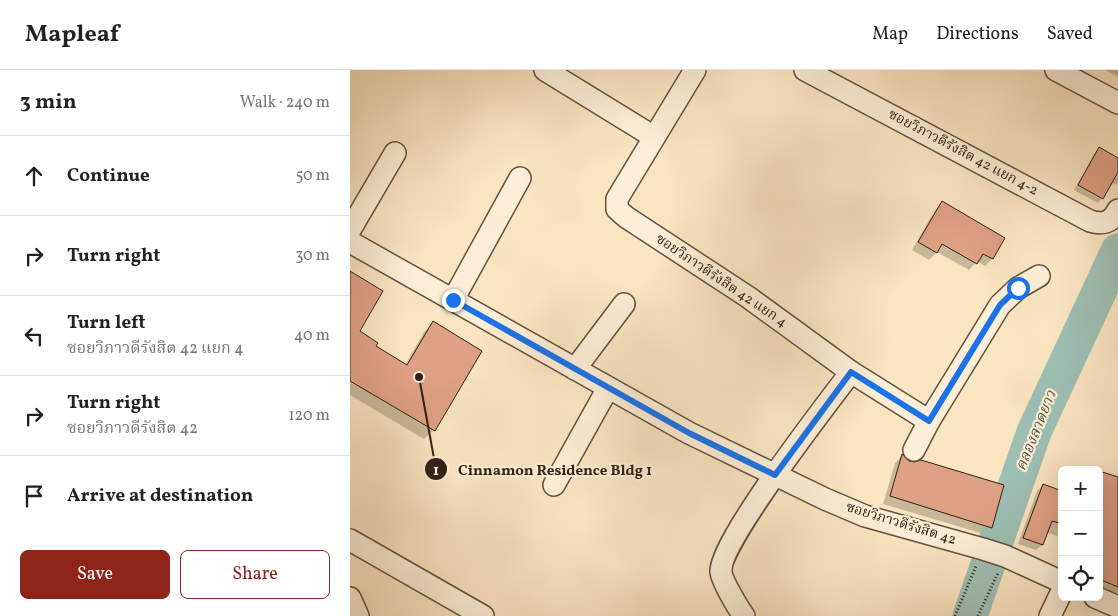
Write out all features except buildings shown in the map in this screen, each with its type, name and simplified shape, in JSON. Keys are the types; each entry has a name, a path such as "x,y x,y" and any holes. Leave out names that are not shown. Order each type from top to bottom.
{"street":[{"path":"544,70 654,137"},
{"name":"ซอยวิภาวดีรังสิต 42 แยก 4","path":"694,70 616,198 616,209 626,218 748,297 851,372"},
{"name":"ซอยวิภาวดีรังสิต 42 แยก 4-2","path":"805,70 1090,221 1101,224 1109,221 1118,210"},
{"path":"1056,70 1118,103"},
{"path":"350,230 395,153"},
{"path":"453,300 520,178"},
{"name":"ซอยวิภาวดีรังสิต 42","path":"350,242 689,433 775,475 865,516 1005,556 1058,580"},
{"path":"914,450 929,421 1000,305 1018,288 1040,276"},
{"path":"575,369 624,304"},
{"path":"744,616 721,572 725,556 738,532 775,475 851,372 929,421"},
{"path":"554,485 608,388"},
{"path":"350,540 483,616"},
{"path":"350,598 358,616"},
{"path":"1050,616 1058,599"},
{"path":"1103,600 1118,607"}],"path":[{"path":"955,616 983,549"},
{"path":"978,616 1005,556"}],"waterway":[{"name":"คลองลาดยาว","path":"970,616 1034,432 1118,251"}],"place":[{"name":"Cinnamon Residence Bldg 1","path":"419,377"}],"route":[{"path":"453,300 689,433 775,475 851,372 929,421 1000,305 1018,288"}]}
